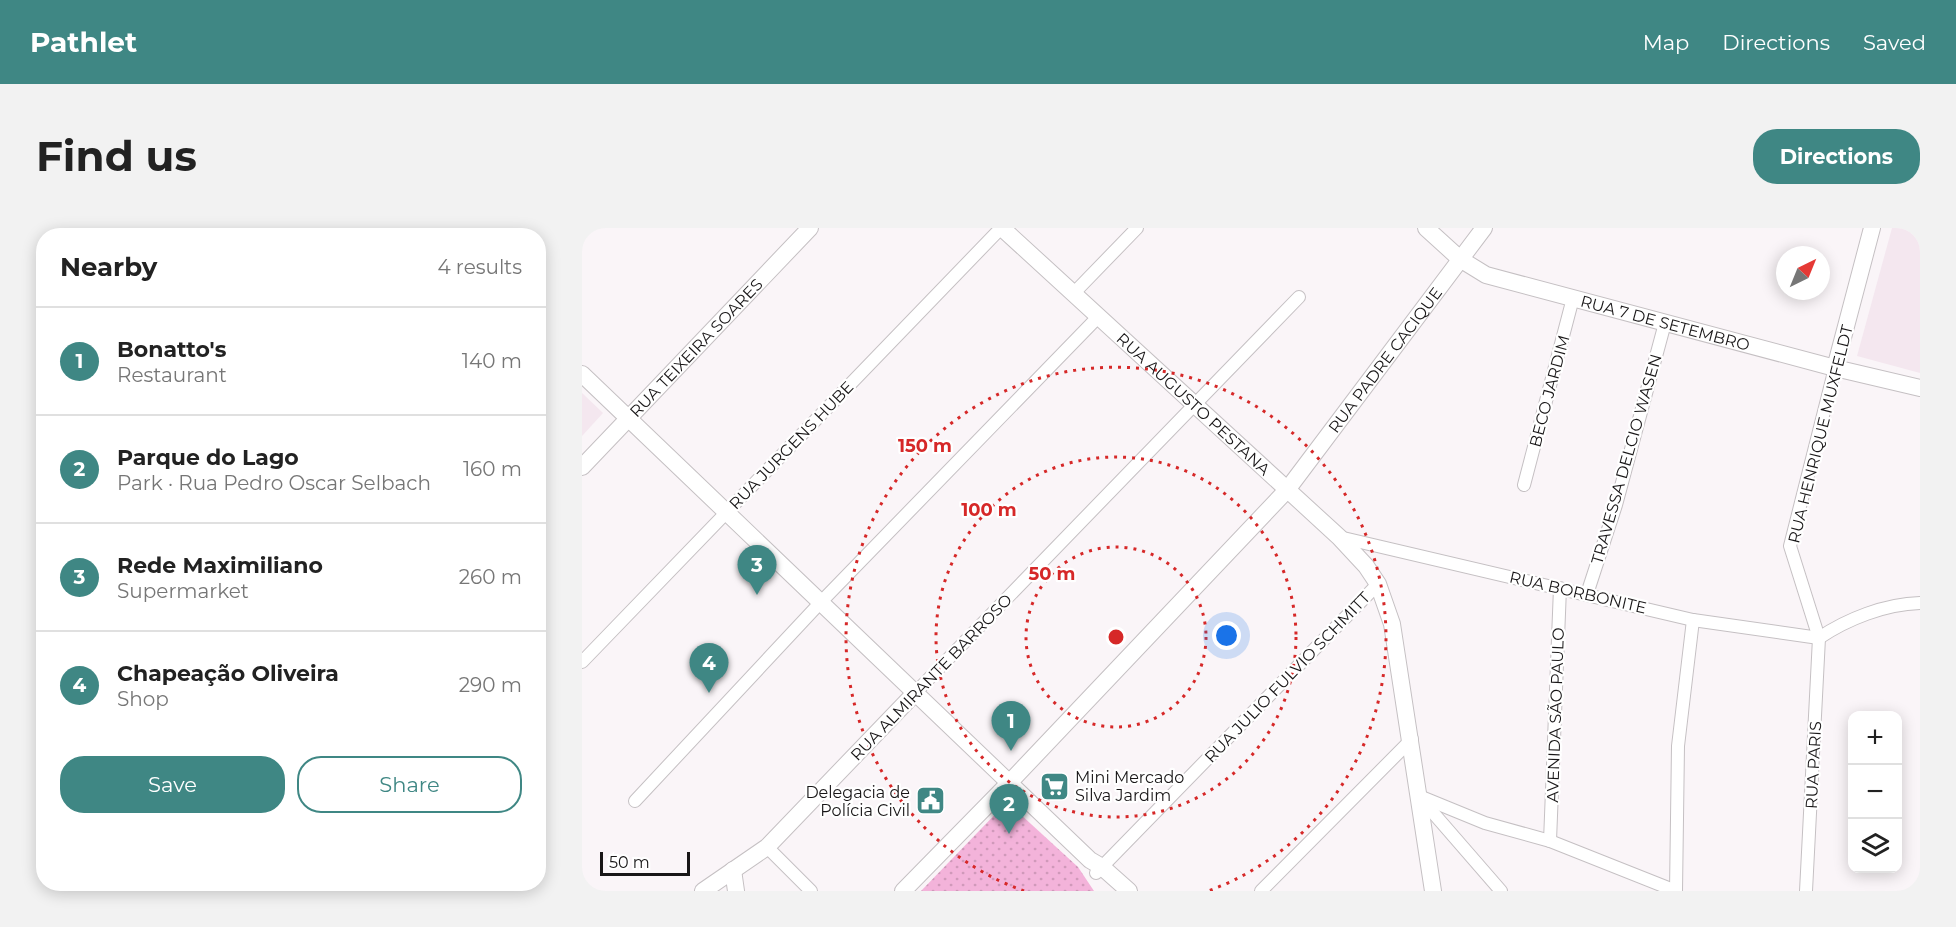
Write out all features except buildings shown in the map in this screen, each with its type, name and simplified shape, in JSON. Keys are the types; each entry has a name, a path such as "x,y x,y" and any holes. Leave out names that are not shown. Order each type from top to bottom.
{"street":[{"name":"RUA TEIXEIRA SOARES","path":"582,467 810,228"},
{"name":"RUA AUGUSTO PESTANA","path":"1001,228 1340,537 1366,566 1378,584 1396,642 1433,891"},
{"name":"RUA JURGENS HUBE","path":"582,662 1001,228"},
{"path":"1072,294 1137,228"},
{"name":"RUA 7 DE SETEMBRO","path":"1426,228 1460,259 1486,275 1835,368 1920,388"},
{"name":"RUA PADRE CACIQUE","path":"903,891 1010,782 1287,490 1484,228"},
{"name":"RUA HENRIQUE MUXFELDT","path":"1819,638 1790,546 1872,228"},
{"name":"RUA ALMIRANTE BARROSO","path":"703,891 767,847 1299,297"},
{"name":"BECO JARDIM","path":"1524,485 1573,298"},
{"path":"635,801 820,603 1098,316"},
{"name":"TRAVESSA DELCIO WASEN","path":"1587,594 1616,505 1665,323"},
{"path":"582,374 1010,782 1096,867 1129,891"},
{"name":"RUA BORBONITE","path":"1340,537 1693,620 1819,638"},
{"name":"RUA JULIO FULVIO SCHMITT","path":"1096,867 1378,584"},
{"name":"AVENIDA SÃO PAULO","path":"1550,841 1560,588"},
{"path":"1819,638 1834,628 1882,608 1920,603"},
{"path":"1419,796 1485,822 1550,841 1676,891 1678,746 1693,620"},
{"name":"RUA PARIS","path":"1806,891 1819,638"},
{"path":"1261,891 1412,739"},
{"path":"1419,796 1501,891"},
{"path":"767,847 812,891"},
{"path":"1096,867 1113,891"},
{"path":"733,870 736,891"}],"shaded area":[{"path":"1892,228 1920,228 1920,373 1857,356"},
{"path":"582,393 603,413 582,436"},
{"path":"1007,802 1078,867 1094,891 921,891"}],"place":[{"name":"Rede Maximiliano","path":"757,595"},
{"name":"Chapeação Oliveira","path":"709,693"},
{"name":"Bonatto's","path":"1011,751"},
{"name":"Mini Mercado Silva Jardim","path":"1054,786"},
{"name":"Delegacia de Polícia Civil","path":"931,801"},
{"name":"Parque do Lago","path":"1009,834"}]}
